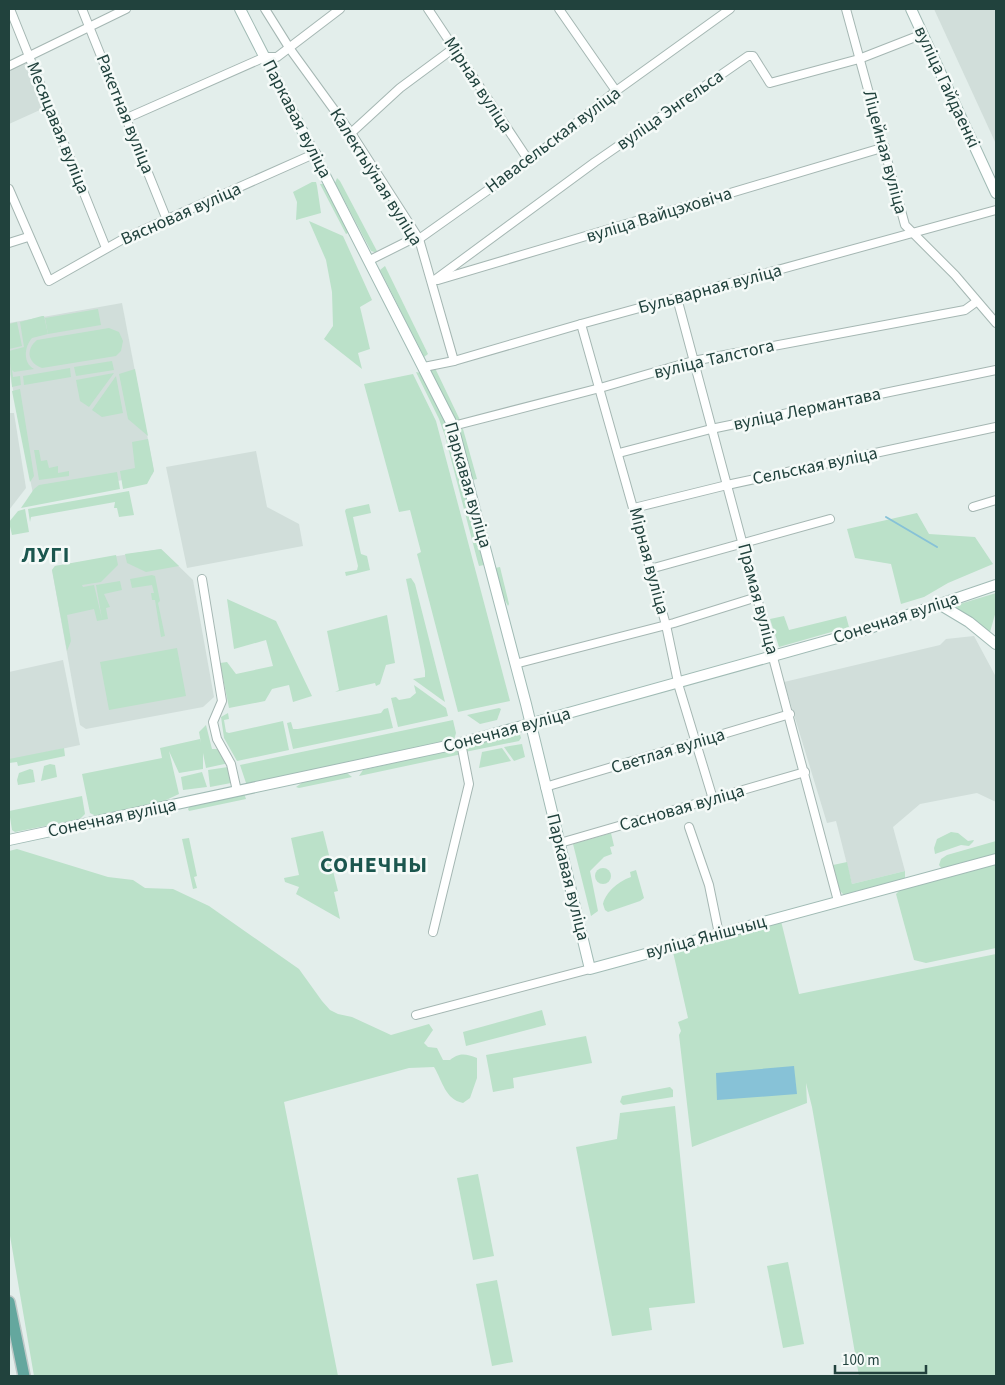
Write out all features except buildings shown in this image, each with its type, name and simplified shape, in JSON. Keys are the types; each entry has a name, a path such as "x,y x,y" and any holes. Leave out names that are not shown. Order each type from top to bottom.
{"main road":[{"path":"9,1302 24,1376"}],"street":[{"name":"Месяцавая вуліца","path":"10,9 106,248"},
{"name":"Ракетная вуліца","path":"82,9 166,220"},
{"path":"9,66 126,9"},
{"name":"Паркавая вуліца","path":"240,9 316,153 453,426 530,723 590,969"},
{"name":"Калектыўная вуліца","path":"265,9 290,48 351,132 419,238 454,362"},
{"path":"126,118 266,57 277,57 340,9"},
{"name":"Мірная вуліца","path":"428,9 529,161"},
{"path":"559,9 616,91"},
{"name":"Навасельская вуліца","path":"370,260 412,239 419,238 529,161 616,91 730,9"},
{"name":"Ліцейная вуліца","path":"846,9 905,225 955,275 976,302 996,323"},
{"name":"вуліца Гайдаенкі","path":"911,9 996,193"},
{"name":"вуліца Энгельса","path":"432,282 595,162 748,56 753,56 770,84 860,59 923,34"},
{"path":"351,132 400,88 454,48"},
{"name":"вуліца Вайцэховіча","path":"432,282 885,147"},
{"name":"Вясновая вуліца","path":"28,237 49,281 106,248 316,153"},
{"path":"9,189 28,237 9,243"},
{"name":"Бульварная вуліца","path":"424,367 454,362 582,324 915,234 996,210"},
{"name":"Прамая вуліца","path":"677,298 711,429 790,714 838,901"},
{"name":"вуліца Талстога","path":"453,426 600,388 693,361 965,310 976,302"},
{"name":"Мірная вуліца","path":"582,324 666,625 679,682 713,799"},
{"name":"вуліца Лермантава","path":"619,453 711,429 996,370"},
{"name":"Сельская вуліца","path":"634,508 727,485 996,427"},
{"path":"973,507 996,500"},
{"path":"650,569 830,519"},
{"path":"202,579 222,701 213,722 217,739 231,764 237,791"},
{"name":"Сонечная вуліца","path":"9,840 352,768 461,743 774,656 855,632 996,585"},
{"path":"515,664 666,625 757,597"},
{"path":"939,604 969,622 996,644"},
{"name":"Светлая вуліца","path":"545,787 790,714"},
{"path":"433,932 469,784 461,743"},
{"name":"Сасновая вуліца","path":"560,843 805,772"},
{"path":"689,827 710,885 719,934"},
{"name":"вуліца Янішчыц","path":"416,1015 996,859"}],"shaded area":[{"path":"934,9 996,9 996,144"},
{"path":"32,59 51,105 9,124 9,70"},
{"path":"122,303 154,471 152,475 33,494 9,369 9,323"},
{"path":"9,413 14,413 26,488 9,510"},
{"path":"256,451 267,507 299,524 303,546 187,568 166,467"},
{"path":"161,549 193,580 214,697 203,707 86,729 80,725 52,570 55,566"},
{"path":"974,636 996,677 996,802 977,793 920,804 893,827 905,871 852,884 836,821 827,823 784,682 940,645 946,639"},
{"path":"63,660 80,745 9,760 9,672"}],"green space":[{"path":"337,178 378,253 371,251 335,183"},
{"path":"312,182 316,182 321,213 296,220 297,202 293,192"},
{"path":"320,184 325,184 346,223 348,233 346,234"},
{"path":"309,221 343,236 372,300 360,307 370,349 358,353 362,369 324,339 333,326 332,292 326,260"},
{"path":"385,266 428,354 424,357 380,270"},
{"path":"98,309 101,325 48,334 45,318"},
{"path":"44,316 48,334 32,338 26,350 26,359 34,369 14,372 12,370 13,377 20,376 21,385 12,387 9,351 24,347 20,322"},
{"path":"17,322 22,346 9,349 9,324"},
{"path":"109,328 119,332 123,341 121,351 116,356 42,368 31,360 31,348 37,340"},
{"path":"112,361 114,370 76,376 74,367"},
{"path":"434,366 460,420 457,422 429,368"},
{"path":"70,368 71,377 24,385 23,376"},
{"path":"135,369 148,436 128,419 119,374"},
{"path":"416,372 421,373 447,425 484,565 479,566 445,436 439,419"},
{"path":"114,373 89,407 80,401 76,380"},
{"path":"413,374 436,421 510,701 458,712 417,554 421,552 410,510 399,512 364,384"},
{"path":"116,376 123,413 102,417 92,410"},
{"path":"20,389 34,476 30,482 12,391"},
{"path":"458,428 463,429 477,479 473,480 471,477"},
{"path":"148,439 154,471 147,484 123,489 120,471 135,468 132,442"},
{"path":"34,450 39,450 41,461 47,460 49,468 58,466 58,473 69,471 69,476 39,480"},
{"path":"117,472 120,489 21,508 39,485"},
{"path":"129,491 134,515 119,517 117,508 114,508 115,502 31,517 30,522 28,509"},
{"path":"369,504 371,513 353,517 361,554 367,556 370,570 346,576 345,572 357,570 358,566 345,511 346,509"},
{"path":"25,509 29,532 12,535 9,522 18,511"},
{"path":"917,513 929,534 975,537 993,564 948,583 924,597 901,604 891,564 855,558 847,529"},
{"path":"161,549 179,566 146,572 127,563 125,554"},
{"path":"116,555 118,565 101,582 82,585 83,587 94,585 102,619 96,585 120,581 122,590 104,594 110,607 106,608 108,619 97,621 94,609 67,615 71,641 67,651 52,570 55,566"},
{"path":"500,567 508,606 500,590 495,568"},
{"path":"155,576 160,601 158,603 165,636 161,637 155,600 152,600 151,593 154,593 152,585 132,588 130,579"},
{"path":"411,578 415,584 445,702 413,679 425,677 425,671 406,579"},
{"path":"996,593 996,611 990,632 954,609 953,606"},
{"path":"227,599 276,621 312,696 293,702 289,685 272,689 265,701 229,708 220,663 227,662 236,674 273,666 266,640 234,649"},
{"path":"387,615 395,663 386,665 380,684 376,686 375,683 335,692 339,690 327,631"},
{"path":"784,616 789,630 846,616 849,627 779,647 770,619"},
{"path":"177,648 186,696 109,710 100,662"},
{"path":"414,685 446,708 448,716 398,727 391,698 396,697 399,700 410,698 416,693"},
{"path":"388,708 393,728 293,749 287,723 291,722 293,729 298,729 381,713 384,709"},
{"path":"501,709 497,720 480,724 467,715"},
{"path":"228,713 229,719 224,720 226,732 229,733 283,721 289,750 237,761 224,738 221,717"},
{"path":"453,720 456,733 454,740 247,786 240,765"},
{"path":"206,725 212,749 220,749 229,763 206,768 203,753 203,769 179,773 169,751 179,794 164,801 96,816 90,813 82,774 162,758 160,748 200,739 201,743 199,732"},
{"path":"519,731 521,738 519,741 465,752 467,745"},
{"path":"522,744 525,757 514,761 504,747"},
{"path":"64,748 65,756 18,766 17,762 9,763 9,759"},
{"path":"502,748 511,761 479,768 482,752"},
{"path":"454,749 462,754 359,776 363,770"},
{"path":"55,765 57,777 41,781 44,766"},
{"path":"228,767 231,783 210,787 208,770"},
{"path":"30,769 33,770 35,782 18,785 19,773"},
{"path":"202,772 207,787 183,790 181,777"},
{"path":"347,773 352,777 299,788 296,787 303,782"},
{"path":"244,793 246,799 189,811 188,809 191,804"},
{"path":"82,796 85,814 80,819 15,832 12,830 9,811"},
{"path":"323,831 338,891 334,892 340,919 296,894 299,887 285,882 284,878 299,875 291,838"},
{"path":"951,832 958,833 968,841 974,840 969,846 961,845 935,854 934,848 937,839"},
{"path":"611,833 614,846 610,847 612,854 604,857 590,871 598,911 591,916 573,844"},
{"path":"189,838 197,876 194,877 197,888 193,889 182,839"},
{"path":"996,841 996,855 942,869 939,865 941,859 947,855"},
{"path":"17,849 108,877 133,880 145,888 173,889 209,906 299,969 330,1010 352,1017 391,1035 429,1024 433,1030 424,1043 428,1047 437,1048 443,1060 450,1060 463,1054 477,1058 477,1078 470,1098 463,1103 448,1094 434,1067 409,1068 284,1102 338,1376 34,1376 9,1230 9,851"},
{"path":"847,862 852,884 905,871 905,879 844,895 840,891 833,865"},
{"path":"996,863 996,948 926,963 914,960 896,894 903,887"},
{"path":"603,868 609,870 611,876 609,882 603,884 597,882 595,876 597,870"},
{"path":"636,870 644,898 608,912 605,910 603,904 607,895 619,883 631,877 630,872"},
{"path":"781,921 799,994 996,954 996,1376 859,1376 812,1107 806,1083 807,1103 692,1147 679,1035 681,1031 678,1022 688,1018 673,952"},
{"path":"542,1010 546,1025 466,1046 463,1032"},
{"path":"586,1036 592,1063 513,1078 514,1088 493,1092 486,1055"},
{"path":"670,1087 673,1090 673,1097 623,1105 620,1102 622,1096"},
{"path":"675,1106 695,1303 649,1308 652,1330 612,1336 576,1147 617,1139 620,1113"},
{"path":"478,1174 494,1256 473,1260 457,1178"},
{"path":"788,1262 804,1344 783,1348 767,1266"},
{"path":"497,1280 513,1362 492,1366 476,1284"}],"water":[{"path":"794,1066 797,1094 717,1100 716,1073"}],"waterway":[{"path":"886,517 937,547"}],"district":[{"name":"ЛУГІ","path":"46,555"},
{"name":"СОНЕЧНЫ","path":"374,865"}]}
